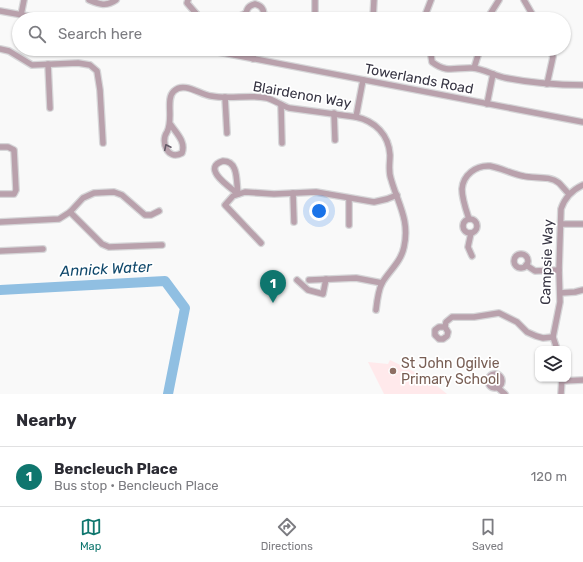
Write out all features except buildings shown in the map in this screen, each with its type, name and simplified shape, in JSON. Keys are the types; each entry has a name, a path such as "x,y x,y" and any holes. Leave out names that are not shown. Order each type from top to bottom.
{"street":[{"path":"22,12 24,0"},
{"path":"89,0 102,5 112,4 116,0"},
{"path":"188,0 187,2 195,12"},
{"path":"314,12 315,0"},
{"path":"373,12 374,0"},
{"path":"426,12 431,0"},
{"path":"491,12 499,0"},
{"path":"524,0 530,12"},
{"path":"248,12 249,6 255,2 262,7 262,12"},
{"path":"0,11 12,13"},
{"path":"0,49 12,52"},
{"path":"18,56 32,65 78,63 90,65 97,71 100,90 103,143"},
{"name":"Towerlands Road","path":"238,56 583,122"},
{"path":"431,56 432,62 440,68 454,70 474,68 516,80 547,84 583,85"},
{"path":"474,68 478,56"},
{"path":"547,84 554,56"},
{"path":"48,64 50,108"},
{"path":"487,104 493,74"},
{"name":"Blairdenon Way","path":"171,125 165,135 164,141 169,152 177,156 182,153 184,147 182,141 171,125 170,96 177,88 190,88 210,96 225,98 254,96 268,98 290,108 356,116 362,80"},
{"path":"225,98 227,133"},
{"path":"281,105 282,143"},
{"path":"334,113 335,140"},
{"path":"356,116 367,120 376,126 386,139 390,155 390,178 405,219 406,233 404,248 401,257 382,283 379,290 376,310"},
{"path":"0,147 8,147 14,150 16,190 14,194 0,194"},
{"path":"230,161 234,165 238,194 217,176 215,169 220,162 230,161"},
{"path":"469,219 462,187 468,174 474,169 480,167 489,166 522,176 550,178 558,182 569,194 583,185"},
{"path":"0,222 60,219 70,212 84,198 94,193 114,192 122,195 145,216 159,211"},
{"path":"261,243 225,205 233,196 256,192 274,194 316,192 374,202 397,195"},
{"path":"293,193 294,222"},
{"name":"Campsie Way","path":"556,346 553,337 560,302 559,270 561,209 569,194"},
{"path":"349,198 349,225"},
{"path":"70,212 102,244 109,246 162,245"},
{"path":"469,219 475,221 477,225 476,230 471,233 468,247 472,256"},
{"path":"469,219 465,222 464,227 467,232 471,233"},
{"path":"561,224 583,224"},
{"path":"0,251 43,249"},
{"path":"526,265 534,271 559,270"},
{"path":"309,280 356,278 382,283"},
{"path":"297,280 308,290 323,294 326,279"},
{"path":"560,293 583,290"},
{"path":"445,327 446,322 452,317 474,317 499,313 517,322 527,332 536,336 543,338 553,337"},
{"path":"571,380 583,380"},
{"path":"561,394 562,382"},
{"path":"497,387 505,394"}],"shaded area":[{"name":"St John Ogilvie Primary School","path":"390,360 427,378 447,394 384,394 368,362 388,364"}],"waterway":[{"name":"Annick Water","path":"0,290 165,281 185,308 168,394"}],"place":[{"name":"Bencleuch Place","path":"273,303"},
{"name":"St John Ogilvie Primary School","path":"393,371"}]}
